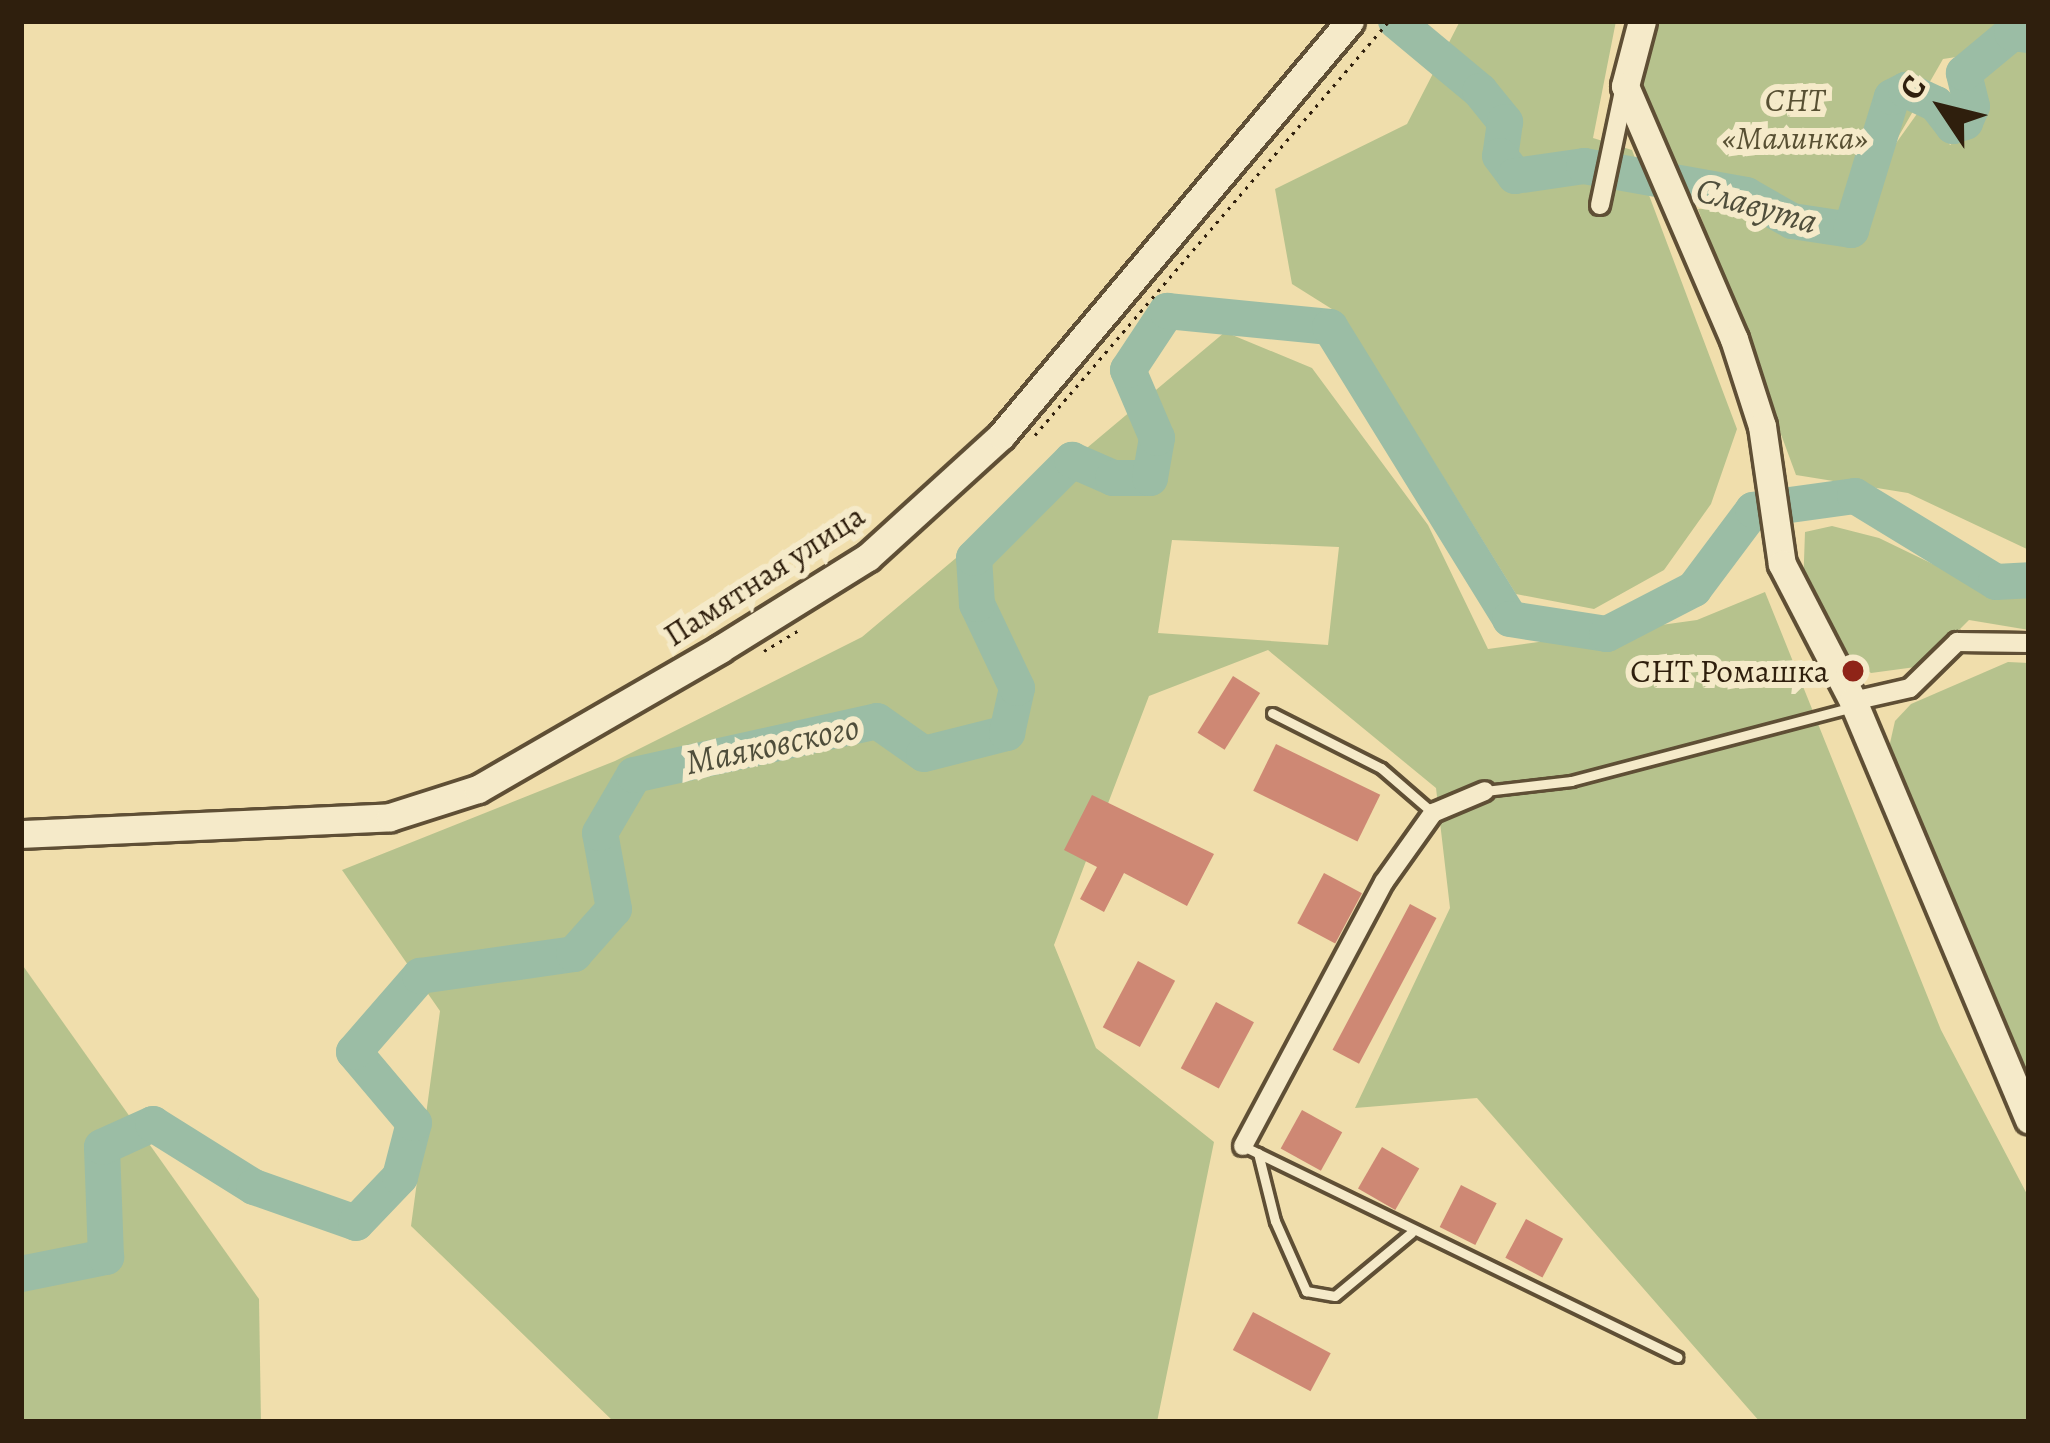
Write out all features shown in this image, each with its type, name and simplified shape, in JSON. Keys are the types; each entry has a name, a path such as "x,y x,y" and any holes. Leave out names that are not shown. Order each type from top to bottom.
{"street":[{"name":"Памятная улица","path":"21,834 390,817 478,789 720,649 868,556 1000,436 1350,21"},
{"path":"1600,205 1642,21"},
{"path":"1625,86 1693,232 1762,426 1782,564 1854,703 2029,1119"},
{"path":"1854,703 1910,688 1957,642 2029,643"},
{"path":"1251,1150 1384,882 1433,813 1485,791"}],"lane":[{"path":"1485,791 1571,781 1854,703"},
{"path":"1272,713 1382,768 1433,813"},
{"path":"1251,1150 1412,1233 1678,1357"},
{"path":"1251,1150 1306,1291 1335,1296 1412,1233"}],"green space":[{"path":"1460,21 1616,21 1593,138 1632,150 1737,429 1711,504 1664,570 1594,609 1516,594 1343,316 1292,284 1275,189 1407,124"},
{"name":"СНТ «Малинка»","path":"1642,21 2029,21 2029,46 1943,59 1889,153 1924,104 1950,145 1972,129 1979,113 1973,60 2029,48 2029,550 1908,493 1796,475 1698,209 1736,207 1827,235 1864,231 1875,181 1851,230 1792,221 1668,174 1625,86"},
{"path":"1225,332 1312,368 1428,525 1488,649 1697,620 1765,592 1941,1030 2029,1198 2029,1422 1760,1422 1477,1098 1355,1108 1450,908 1436,788 1268,650 1149,696 1054,945 1096,1048 1214,1142 1157,1422 614,1422 411,1226 440,1011 342,870 615,761 862,637","holes":["1172,540 1339,547 1328,645 1158,633"]},
{"path":"1832,526 1879,538 1972,583 2029,589 2029,630 1969,620 1923,666 1871,673 1828,641 1803,589 1805,532"},
{"path":"2008,662 2029,663 2029,1090 1888,752 1895,721 1911,704"},
{"path":"21,963 259,1299 261,1422 21,1422"}],"building":[{"path":"1233,676 1260,693 1225,750 1197,733"},
{"path":"1276,744 1380,795 1357,842 1253,791"},
{"path":"1092,795 1214,854 1187,906 1124,873 1104,912 1080,899 1097,867 1064,850"},
{"path":"1324,873 1362,893 1335,944 1297,923"},
{"path":"1410,904 1436,918 1359,1064 1333,1050"},
{"path":"1138,961 1175,981 1140,1047 1103,1027"},
{"path":"1216,1002 1254,1022 1219,1088 1181,1068"},
{"path":"1302,1110 1342,1132 1321,1171 1281,1148"},
{"path":"1382,1147 1419,1168 1395,1210 1358,1189"},
{"path":"1461,1185 1497,1203 1475,1245 1440,1227"},
{"path":"1526,1219 1563,1239 1542,1278 1505,1258"},
{"path":"1253,1312 1331,1353 1311,1391 1233,1350"}],"waterway":[{"name":"Славута","path":"1396,21 1480,91 1505,122 1500,156 1515,176 1584,166 1746,195 1792,221 1851,230 1892,97 1906,90 1936,104 1953,126 1965,122 1972,106 1964,73 2012,33 2029,35"},
{"name":"Маяковского","path":"21,1274 106,1257 102,1147 153,1124 254,1187 356,1223 400,1177 414,1123 354,1052 420,976 574,954 614,909 600,833 634,775 877,721 924,754 1007,733 1017,688 977,604 974,558 1072,460 1113,478 1150,478 1157,438 1128,370 1167,311 1330,327 1510,619 1607,634 1694,589 1753,510 1855,496 1996,582 2029,580"}],"place":[{"name":"СНТ Ромашка","path":"1853,671"}]}
